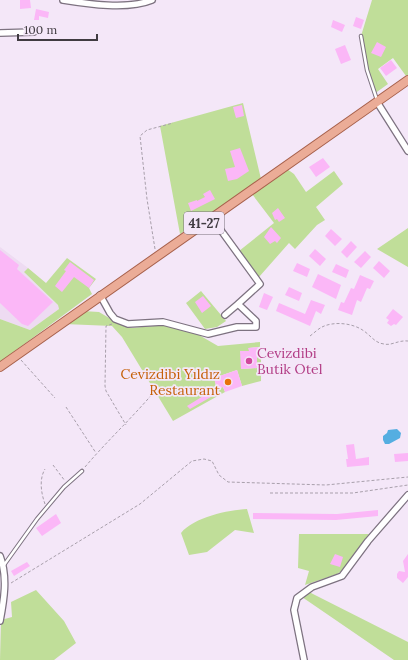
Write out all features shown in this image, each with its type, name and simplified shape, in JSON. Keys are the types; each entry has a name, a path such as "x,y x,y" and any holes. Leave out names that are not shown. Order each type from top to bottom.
{"main road":[{"name":"41-27","path":"0,367 16,354 408,80"}],"street":[{"path":"63,0 131,5 142,4 152,0"},
{"path":"0,33 34,32"},
{"path":"377,102 408,151"},
{"path":"212,218 260,284 224,315"},
{"path":"100,295 110,313 115,319 123,323 132,324 163,322 208,334 237,327 256,327 256,321 238,304"},
{"path":"304,660 294,610 297,598 312,587 342,576 368,541 408,495"},
{"path":"0,556 4,566 4,586 0,621"}],"lane":[{"path":"361,36 369,78 377,102"},
{"path":"4,566 46,508 67,484 82,471"}],"path":[{"path":"158,255 152,238 140,136 147,130 173,123"},
{"path":"310,336 321,327 339,324 361,329 371,338 384,344 389,345 397,341 408,341"},
{"path":"106,326 106,391 126,425"},
{"path":"16,354 55,398"},
{"path":"82,471 96,453 126,425 154,392"},
{"path":"66,407 96,453"},
{"path":"4,586 19,580 140,504 192,461 204,459 212,461 218,476 228,482 326,486 408,477"},
{"path":"53,465 67,484"},
{"path":"45,469 42,484 46,508"},
{"path":"270,493 353,493 408,485"}],"shaded area":[{"path":"0,247 28,268 24,272 58,305 59,309 30,330 0,319"}],"green space":[{"path":"372,0 408,0 408,75 406,76 393,58 378,69 388,84 374,94 367,70 361,36"},
{"path":"243,103 261,179 180,234 160,126"},
{"path":"287,169 294,174 306,192 334,171 343,184 316,207 325,220 317,225 295,249 289,243 259,277 239,251 274,223 252,194"},
{"path":"408,228 408,267 377,249"},
{"path":"67,258 96,279 89,288 92,294 0,362 0,319 30,330 59,309 58,305 24,272 28,268 46,283"},
{"path":"201,291 226,321 217,327 205,329 186,303"},
{"path":"83,311 99,312 121,325 131,328 165,325 177,328 199,335 218,346 260,342 260,347 249,348 249,351 241,351 241,369 257,368 257,355 261,354 261,381 242,386 237,370 214,378 217,389 223,387 225,392 173,421 122,337 112,326 64,324"},
{"path":"247,509 254,533 235,530 207,552 189,555 181,533 187,527 212,515"},
{"path":"299,534 369,534 343,570 337,574 305,585 309,571 298,568"},
{"path":"36,590 64,621 76,643 54,660 0,660 1,620 12,617 11,602"},
{"path":"309,592 408,642 408,660 394,660 302,597"}],"water":[{"path":"397,429 401,433 400,438 389,444 385,444 383,436 388,430"}],"building":[{"path":"20,0 30,0 31,8 20,9"},
{"path":"36,9 49,12 48,18 39,16 39,20 34,20"},
{"path":"356,17 364,20 361,29 353,26"},
{"path":"333,20 345,25 342,32 331,27"},
{"path":"377,42 386,47 381,57 371,53"},
{"path":"345,45 351,60 341,64 335,49"},
{"path":"391,60 397,68 386,76 380,68"},
{"path":"242,105 244,116 236,118 233,107"},
{"path":"240,148 249,171 237,179 228,181 225,169 235,167 230,151"},
{"path":"323,158 330,167 316,177 309,167"},
{"path":"210,190 215,199 191,211 188,203 205,197 203,194"},
{"path":"278,208 285,218 279,222 277,219 275,220 272,213"},
{"path":"271,227 281,238 277,243 275,241 270,244 264,237"},
{"path":"331,229 342,239 335,246 325,236"},
{"path":"351,241 357,247 347,258 341,252"},
{"path":"315,249 326,259 320,266 309,256"},
{"path":"0,250 19,265 17,269 53,302 28,326 22,324 0,303"},
{"path":"365,251 371,257 361,268 354,262"},
{"path":"379,261 390,271 384,278 373,268"},
{"path":"70,262 94,280 89,288 74,277 62,292 55,286 66,271 64,270"},
{"path":"297,263 310,269 307,277 293,271"},
{"path":"336,264 349,270 346,278 332,272"},
{"path":"318,274 341,285 336,299 312,287"},
{"path":"360,275 374,281 370,289 367,288 361,302 357,300 352,315 338,310 341,302 344,303 351,288 354,289"},
{"path":"289,287 302,293 299,301 285,295"},
{"path":"264,293 273,297 267,310 259,307"},
{"path":"203,296 211,306 202,313 195,302"},
{"path":"311,300 325,305 321,314 316,311 310,326 276,311 279,303 305,314"},
{"path":"393,309 403,317 396,325 394,324 391,326 387,323 389,320 386,318"},
{"name":"Cevizdibi Butik Otel","path":"260,347 261,354 257,355 257,368 241,369 240,351 249,351 248,348"},
{"name":"Cevizdibi Yıldız Restaurant","path":"237,370 242,386 225,392 223,387 217,389 214,378"},
{"path":"213,390 216,394 190,409 187,406"},
{"path":"354,444 356,459 369,457 369,465 347,467 346,459 348,459 346,445"},
{"path":"408,453 408,461 395,462 394,454"},
{"path":"378,510 378,516 336,520 253,519 253,513 337,514"},
{"path":"56,514 61,523 42,536 36,528"},
{"path":"335,554 343,557 340,567 330,564"},
{"path":"408,554 408,577 403,583 397,578 397,574 399,571 405,572 403,561"},
{"path":"27,562 30,566 14,576 11,571"}],"place":[{"name":"Cevizdibi Butik Otel","path":"249,361"},
{"name":"Cevizdibi Yıldız Restaurant","path":"228,382"}]}
